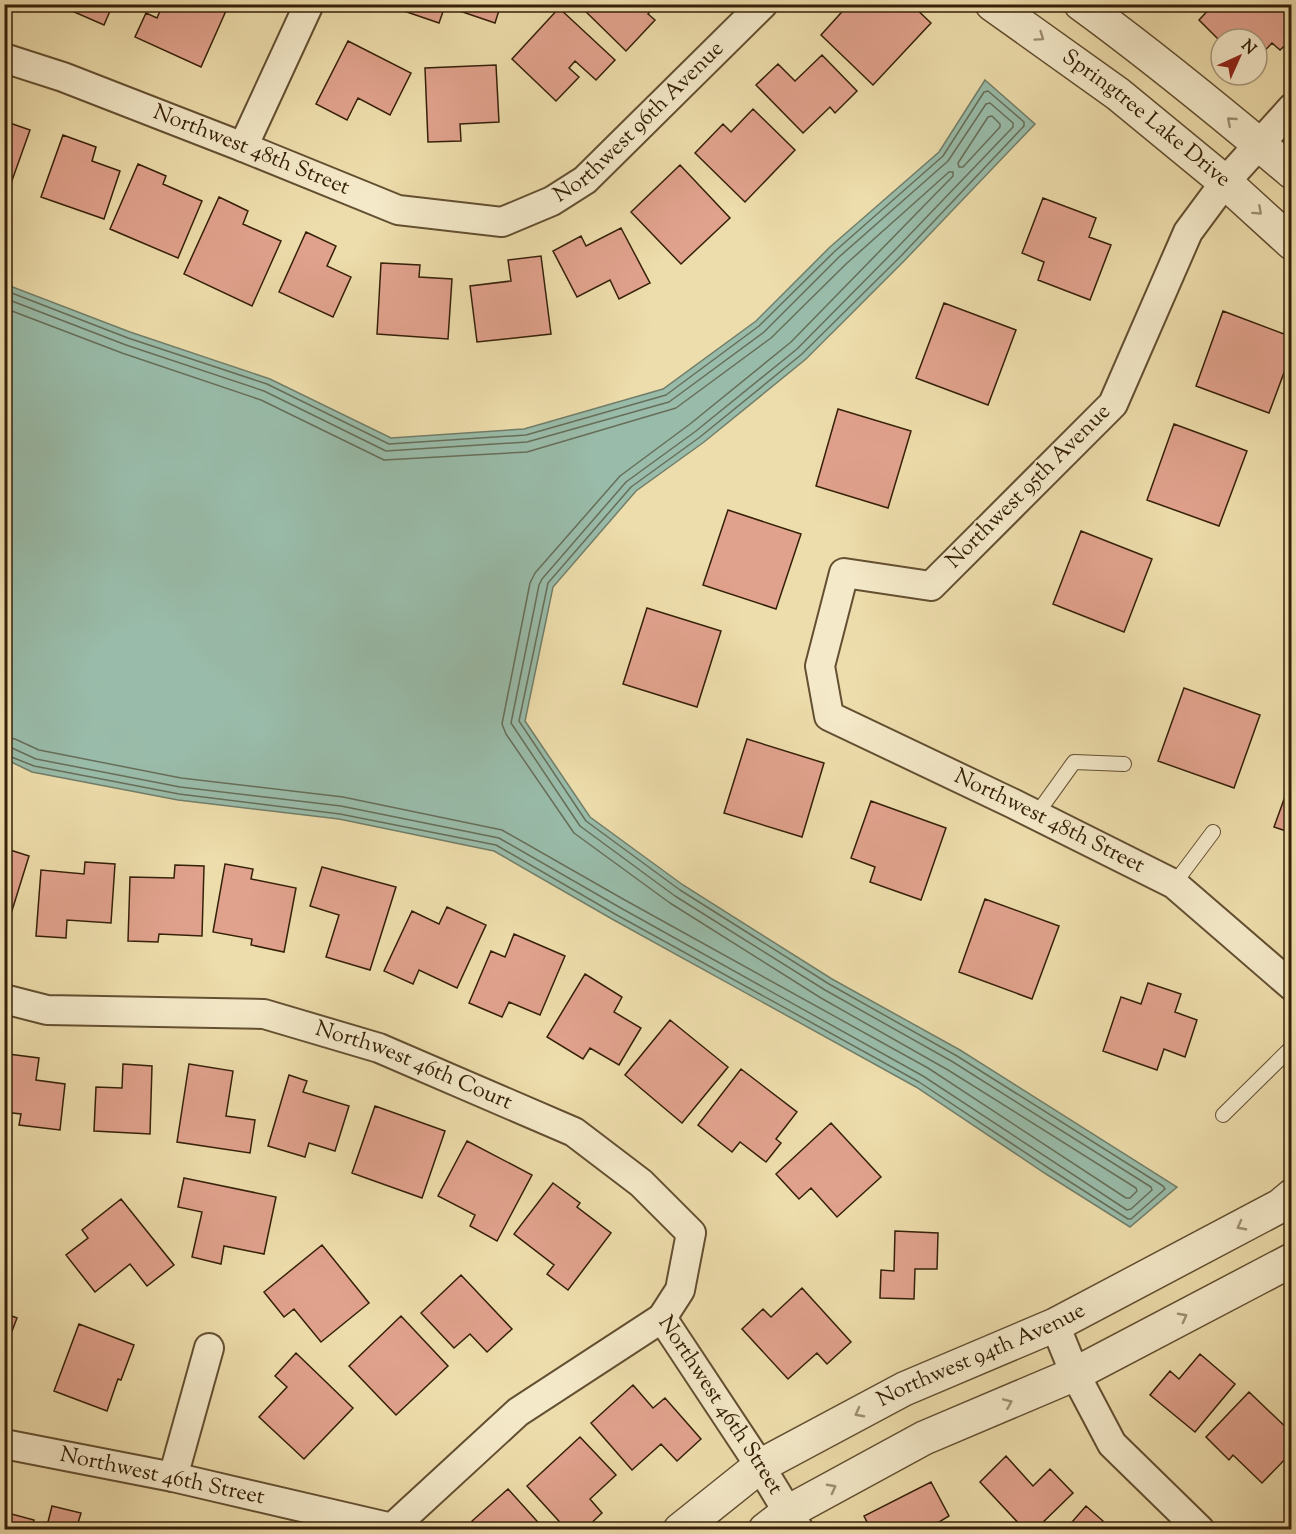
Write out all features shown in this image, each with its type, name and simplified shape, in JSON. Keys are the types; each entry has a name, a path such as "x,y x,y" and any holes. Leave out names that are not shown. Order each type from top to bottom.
{"street":[{"path":"243,147 309,4"},
{"name":"Northwest 96th Avenue","path":"502,222 552,201 585,180 763,4"},
{"name":"Springtree Lake Drive","path":"992,4 1081,66 1226,182 1292,243"},
{"path":"1081,4 1215,107 1292,172"},
{"name":"Northwest 48th Street","path":"4,58 63,77 398,210 502,222"},
{"name":"Northwest 95th Avenue","path":"819,666 844,573 931,586 1113,404 1188,232 1226,182 1292,108"},
{"name":"Northwest 48th Street","path":"819,666 829,716 1036,815 1173,884 1292,986"},
{"name":"Northwest 46th Court","path":"4,999 47,1010 264,1014 379,1048 574,1132 641,1183 691,1233 680,1290 662,1318"},
{"name":"Northwest 94th Avenue","path":"680,1530 760,1466 904,1389 1055,1325 1280,1206 1292,1196"},
{"path":"784,1524 924,1438 1075,1374 1292,1260"},
{"name":"Northwest 46th Street","path":"4,1444 173,1477 392,1528 518,1412 662,1318 760,1466 784,1524"},
{"path":"1055,1325 1075,1374 1112,1444 1200,1530"},
{"path":"173,1477 208,1348"}],"lane":[{"path":"1036,815 1074,762 1124,764"},
{"path":"1173,884 1213,832"},
{"path":"1223,1115 1292,1047"}],"water":[{"path":"985,80 1035,124 905,260 806,359 704,442 636,491 553,587 525,721 590,817 683,885 832,979 960,1050 1177,1187 1130,1227 916,1087 494,851 339,819 178,800 32,772 5,759 5,284 130,332 270,379 391,438 524,429 663,389 756,321 830,247 939,152"}],"building":[{"path":"56,4 113,4 104,25"},
{"path":"163,4 229,4 201,67 135,37 146,13 157,18"},
{"path":"403,4 501,4 495,23 445,6 439,23 401,10"},
{"path":"578,4 657,4 648,14 655,20 626,51"},
{"path":"849,4 911,4 931,23 873,85 821,35"},
{"path":"1214,4 1284,4 1292,12 1292,39 1280,50 1272,43 1269,46 1269,27 1209,27 1209,30 1199,20"},
{"path":"559,8 615,60 596,80 575,61 569,68 579,77 556,101 512,59"},
{"path":"348,41 411,73 390,115 358,98 347,120 316,104"},
{"path":"822,55 857,91 835,113 830,107 803,133 756,85 778,64 795,81"},
{"path":"496,65 499,122 460,124 461,141 428,142 425,68"},
{"path":"753,109 795,150 745,202 695,153 723,124 731,132"},
{"path":"4,121 30,130 9,189 4,188"},
{"path":"63,135 96,147 92,161 120,171 104,219 41,197"},
{"path":"138,164 166,176 163,184 202,201 178,258 110,229"},
{"path":"680,165 730,218 681,264 631,212"},
{"path":"219,197 248,211 243,224 281,241 252,306 184,274"},
{"path":"1043,198 1096,218 1089,237 1111,245 1090,300 1038,280 1044,262 1022,253"},
{"path":"621,228 650,283 619,299 610,280 577,297 553,251 581,236 586,246"},
{"path":"306,232 336,246 327,266 351,277 333,317 279,292"},
{"path":"541,256 551,334 477,342 470,286 511,281 508,260"},
{"path":"381,263 420,265 419,277 452,279 448,339 377,334"},
{"path":"944,303 1016,330 988,405 916,378"},
{"path":"1223,311 1292,337 1292,351 1269,413 1196,386"},
{"path":"838,409 911,431 888,508 816,486"},
{"path":"1174,424 1247,451 1219,526 1147,500"},
{"path":"728,510 801,534 776,609 703,585"},
{"path":"1081,531 1152,559 1124,632 1053,604"},
{"path":"647,608 721,631 697,707 623,684"},
{"path":"1184,688 1260,715 1234,788 1158,761"},
{"path":"747,739 824,763 802,837 724,813"},
{"path":"1292,777 1292,833 1274,827"},
{"path":"871,801 946,828 921,900 870,882 875,867 851,858"},
{"path":"4,848 29,856 10,917 4,915"},
{"path":"85,862 115,864 111,923 67,920 66,938 36,936 41,870 84,874"},
{"path":"225,864 253,869 251,879 296,888 284,952 251,945 252,939 213,932"},
{"path":"175,865 204,866 202,936 159,934 158,942 128,941 130,877 174,878"},
{"path":"322,867 396,887 370,970 326,957 339,915 310,906"},
{"path":"985,899 1059,926 1032,999 959,972"},
{"path":"447,907 486,925 457,988 419,970 413,984 384,971 412,911 439,924"},
{"path":"514,934 565,956 540,1015 509,1002 502,1017 469,1003 491,951 505,957"},
{"path":"585,974 622,997 614,1012 641,1028 619,1065 590,1048 583,1059 547,1037"},
{"path":"1148,983 1181,994 1175,1012 1197,1020 1185,1057 1164,1049 1157,1070 1103,1051 1121,997 1141,1004"},
{"path":"670,1020 728,1067 682,1123 625,1075"},
{"path":"8,1054 39,1058 36,1080 65,1084 60,1130 19,1125 21,1114 4,1112 4,1083"},
{"path":"123,1064 152,1066 150,1134 94,1131 96,1087 122,1088"},
{"path":"189,1064 233,1071 226,1116 255,1120 250,1153 177,1142"},
{"path":"741,1069 797,1112 776,1139 781,1143 766,1162 740,1142 732,1152 698,1125"},
{"path":"289,1075 307,1081 303,1092 349,1106 335,1151 309,1143 305,1157 268,1146"},
{"path":"375,1106 445,1131 422,1198 352,1173"},
{"path":"831,1123 881,1177 837,1217 811,1188 799,1199 776,1174"},
{"path":"467,1141 532,1175 497,1241 470,1226 475,1215 438,1196"},
{"path":"184,1178 276,1197 264,1254 224,1246 221,1264 192,1257 202,1212 178,1207"},
{"path":"553,1183 580,1203 577,1207 611,1233 568,1290 547,1274 554,1265 514,1234"},
{"path":"121,1199 174,1265 147,1286 130,1264 95,1292 66,1255 88,1238 82,1230"},
{"path":"895,1231 938,1233 937,1269 915,1269 914,1299 880,1298 881,1270 894,1271"},
{"path":"322,1245 369,1303 321,1342 294,1309 284,1317 264,1292"},
{"path":"461,1275 512,1329 487,1352 470,1334 454,1348 421,1313"},
{"path":"802,1288 851,1342 827,1364 817,1353 788,1379 742,1329 763,1309 771,1317"},
{"path":"4,1313 17,1318 4,1352"},
{"path":"401,1316 448,1366 396,1415 349,1366"},
{"path":"79,1324 134,1345 121,1380 118,1379 107,1411 54,1391"},
{"path":"296,1353 353,1408 304,1459 259,1417 287,1387 275,1376"},
{"path":"1200,1354 1235,1384 1195,1432 1150,1395 1170,1371 1179,1379"},
{"path":"633,1385 653,1408 665,1398 701,1439 677,1461 661,1444 632,1470 591,1423"},
{"path":"1249,1392 1292,1433 1292,1452 1262,1483 1233,1455 1229,1460 1206,1437"},
{"path":"580,1437 616,1475 590,1499 602,1513 584,1530 567,1530 527,1486"},
{"path":"1006,1456 1033,1486 1050,1469 1073,1493 1035,1530 1025,1530 980,1482"},
{"path":"931,1482 949,1516 926,1530 871,1530 864,1516"},
{"path":"508,1489 545,1530 479,1530 472,1521"},
{"path":"52,1506 81,1513 78,1523 102,1530 46,1530"},
{"path":"1086,1506 1103,1521 1096,1530 1065,1530"},
{"path":"4,1512 34,1520 32,1530 4,1530"}]}
